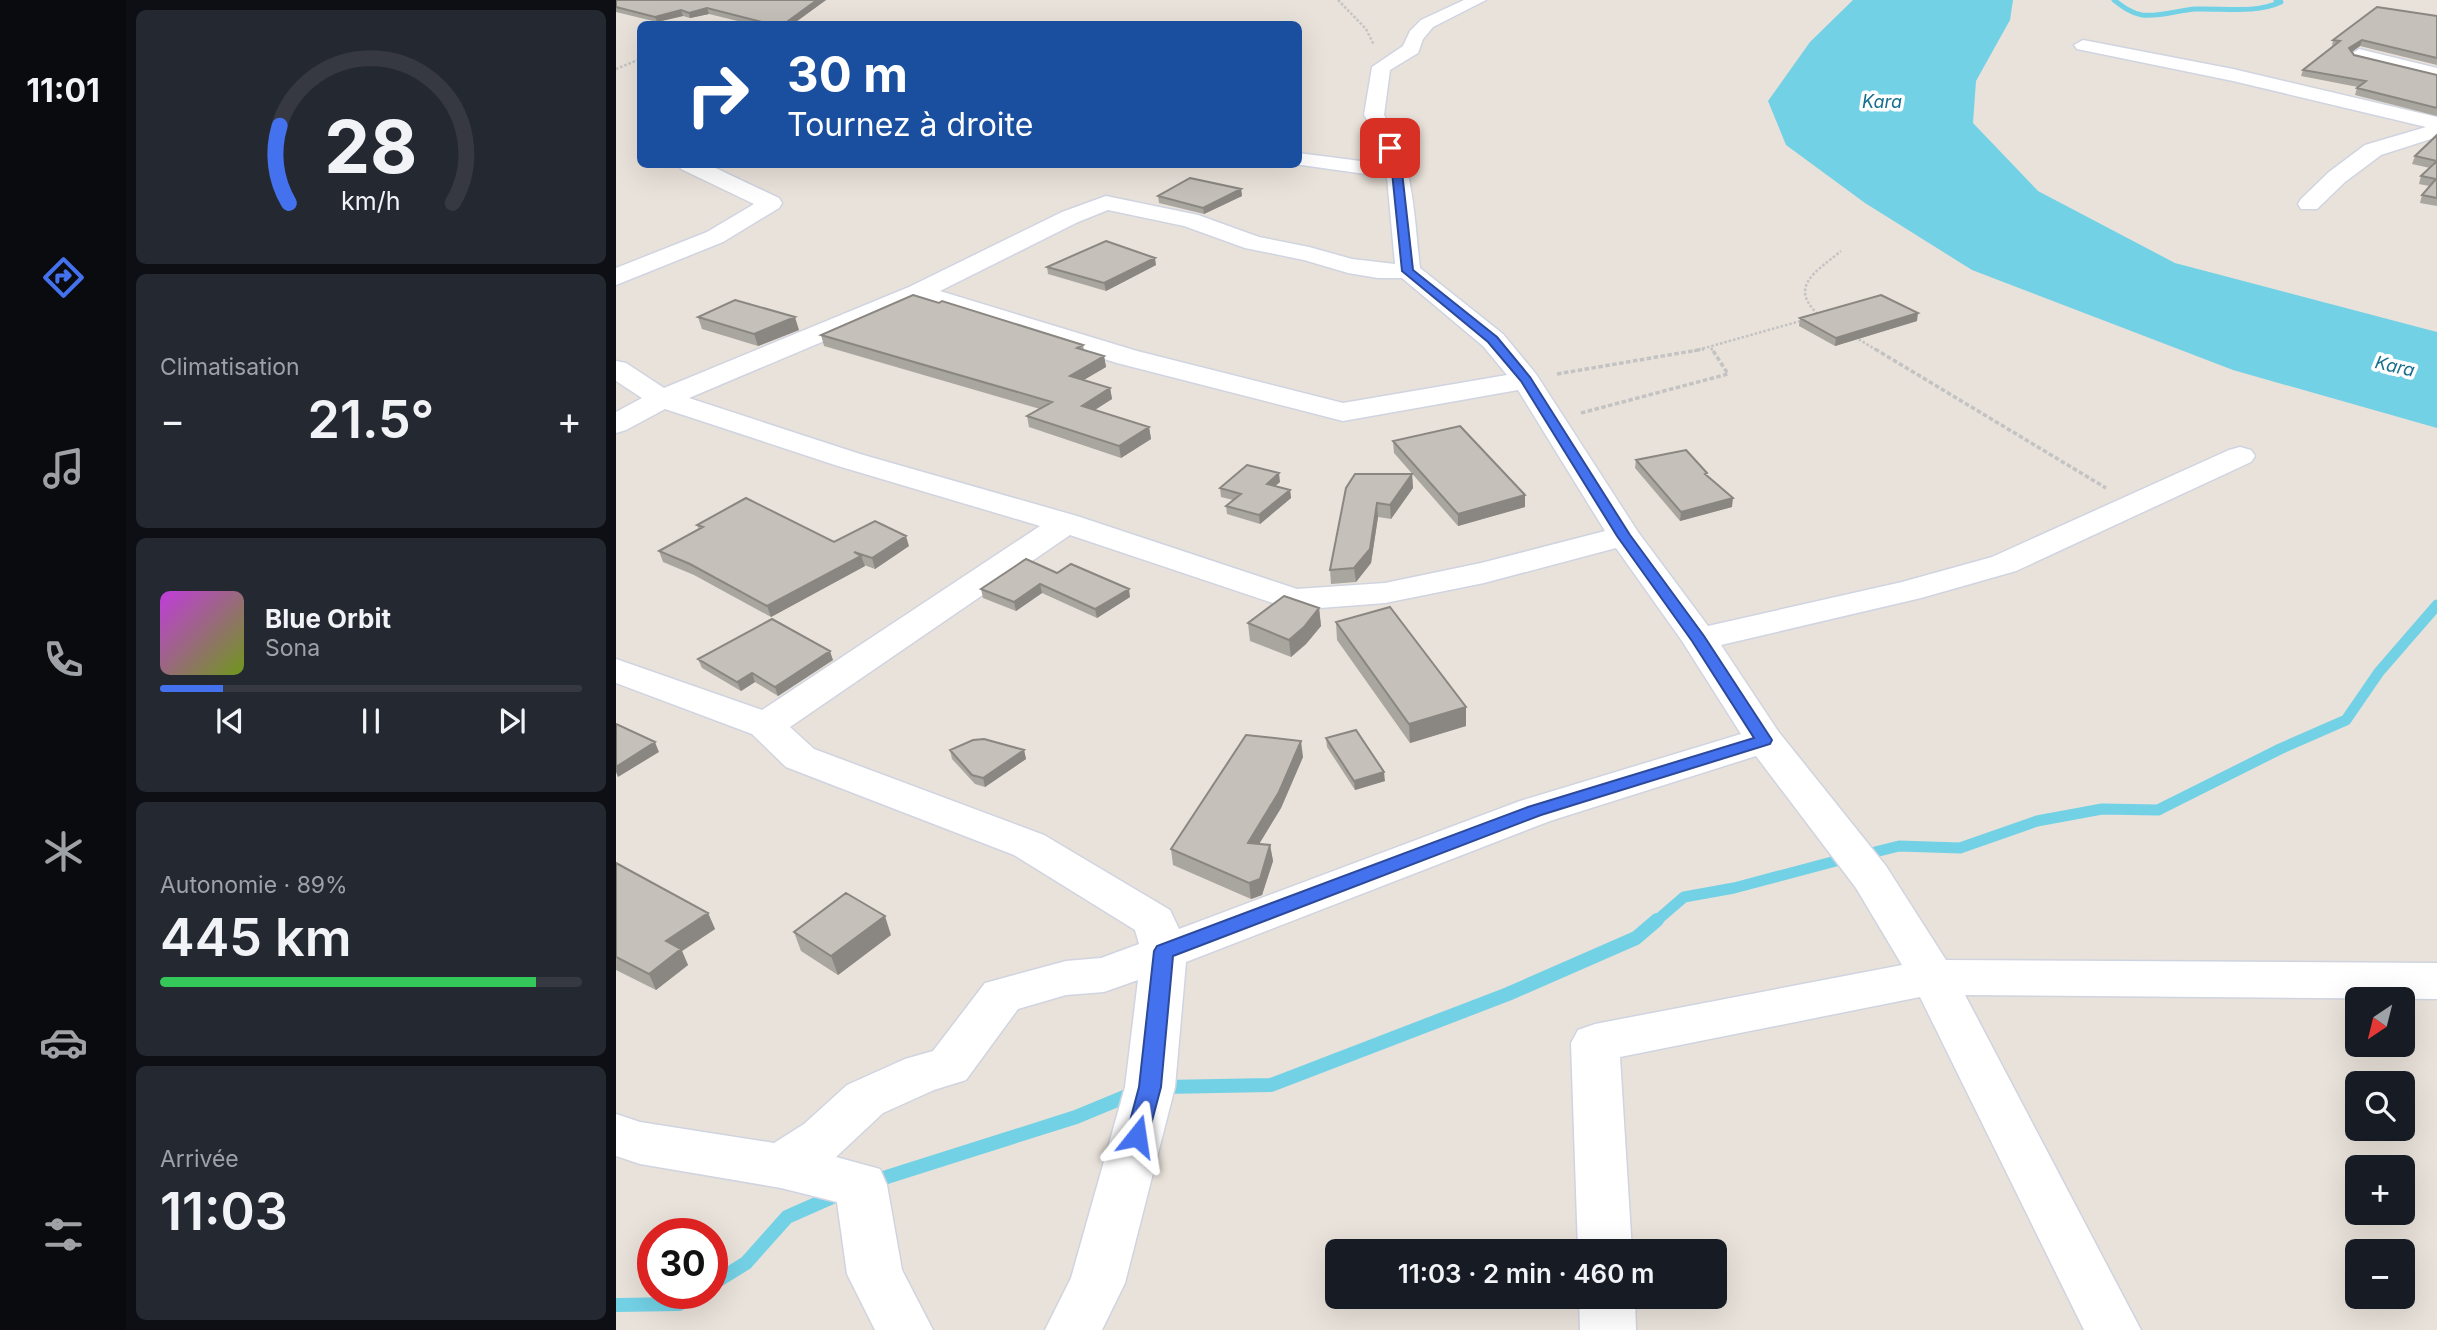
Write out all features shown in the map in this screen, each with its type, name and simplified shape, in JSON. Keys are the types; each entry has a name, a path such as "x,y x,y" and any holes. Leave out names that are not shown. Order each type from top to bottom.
{"street":[{"path":"1408,271 1397,172 1382,125 1374,114 1380,72 1386,63 1406,55 1412,49 1416,34 1435,19 1478,0"},
{"path":"2083,45 2233,75 2437,123"},
{"path":"2360,55 2437,75"},
{"path":"2309,204 2337,177 2373,150 2437,130"},
{"path":"1302,160 1397,172"},
{"path":"616,277 715,237 771,203 697,168"},
{"path":"616,424 662,400 918,292 1070,217 1106,203 1190,220 1253,243 1309,254 1348,266 1408,271 1493,340 1526,380 1624,536 1699,639 1764,740 1871,877 1933,977 2113,1330"},
{"path":"918,292 1127,357 1343,412 1526,380"},
{"path":"616,369 662,400 849,460 1066,523 1294,600 1385,593 1484,573 1624,536"},
{"path":"1699,639 1909,591 2004,564 2240,456"},
{"path":"766,725 1066,523"},
{"path":"616,670 766,725 800,758 1029,845 1154,921 1164,951 1150,1087 1097,1283 1073,1330"},
{"path":"781,1166 822,1139 864,1099 922,1073 949,1066 1002,996 1066,978 1104,975 1535,811 1764,740"},
{"path":"1604,1239 1595,1043 1933,977 2437,981"},
{"path":"616,1135 640,1143 781,1166 861,1185 875,1274 905,1330"},
{"path":"1607,1309 1608,1330"}],"path":[{"path":"1338,0 1366,29 1386,63"},
{"path":"616,69 637,60"},
{"path":"1829,322 1806,302 1803,292 1807,278 1841,251"},
{"path":"1526,380 1711,348 1818,315"},
{"path":"1853,336 2134,504"},
{"path":"1550,421 1728,374 1711,348"}],"water":[{"name":"Kara","path":"1853,0 2013,0 2010,20 1976,81 1973,123 2038,191 2175,263 2437,332 2437,428 2233,370 1972,270 1865,203 1786,145 1768,101 1810,42"}],"building":[{"path":"616,0 817,0 788,21 758,21 707,8 689,13 681,10 655,17 616,7"},
{"path":"2377,7 2437,16 2437,58 2362,40 2349,48 2354,55 2437,75 2437,108 2357,88 2366,81 2303,70 2340,41 2333,40"},
{"path":"2437,135 2437,161 2415,156"},
{"path":"2437,161 2437,198 2422,195 2436,179 2421,176"},
{"path":"1190,178 1241,189 1203,208 1158,196"},
{"path":"1106,241 1155,258 1104,283 1047,267"},
{"path":"913,295 939,303 942,301 1083,345 1077,348 1104,356 1070,376 1110,388 1082,406 1149,427 1119,446 1027,416 1052,402 821,335"},
{"path":"1881,295 1918,313 1836,338 1800,318"},
{"path":"735,300 795,317 754,334 698,317"},
{"path":"1460,426 1525,495 1458,514 1393,441"},
{"path":"1686,450 1707,473 1705,474 1733,498 1681,512 1636,460"},
{"path":"1247,465 1279,473 1267,484 1290,490 1259,515 1226,506 1241,494 1220,488"},
{"path":"1355,474 1412,474 1390,505 1377,503 1370,549 1354,568 1330,570 1346,488"},
{"path":"746,498 834,542 875,521 906,536 872,558 854,552 861,556 767,606 690,564 659,551 703,527 697,525"},
{"path":"1026,559 1057,573 1071,564 1129,589 1095,609 1040,584 1014,602 981,589"},
{"path":"1284,596 1319,608 1289,640 1248,623"},
{"path":"1390,607 1466,707 1409,724 1336,622"},
{"path":"772,619 830,651 775,687 752,673 737,682 698,659"},
{"path":"616,724 655,742 616,767"},
{"path":"1356,730 1384,772 1354,781 1326,738"},
{"path":"1246,735 1301,741 1279,792 1248,843 1270,845 1260,879 1249,883 1171,849"},
{"path":"984,739 1024,750 983,778 972,775 950,750 973,740"},
{"path":"616,863 708,913 666,941 681,949 649,974 616,957"},
{"path":"846,893 885,916 831,956 794,932"}],"waterway":[{"path":"2114,0 2142,15 2196,9 2261,8 2281,2 2276,0"},
{"path":"1863,855 1899,846 1960,848 2037,821 2102,809 2158,810 2280,749 2346,720 2379,672 2437,605"},
{"path":"1655,922 1684,897 1734,888 1847,858"},
{"path":"1163,1087 1271,1085 1508,994 1636,938 1657,920"},
{"path":"871,1182 1076,1117 1134,1093"},
{"path":"728,1274 746,1263 787,1217 839,1194"},
{"path":"616,1305 637,1305"}],"route":[{"path":"1137,1136 1150,1087 1164,951 1535,811 1764,740 1699,639 1624,536 1526,380 1493,340 1408,271 1397,172 1390,148"}]}
